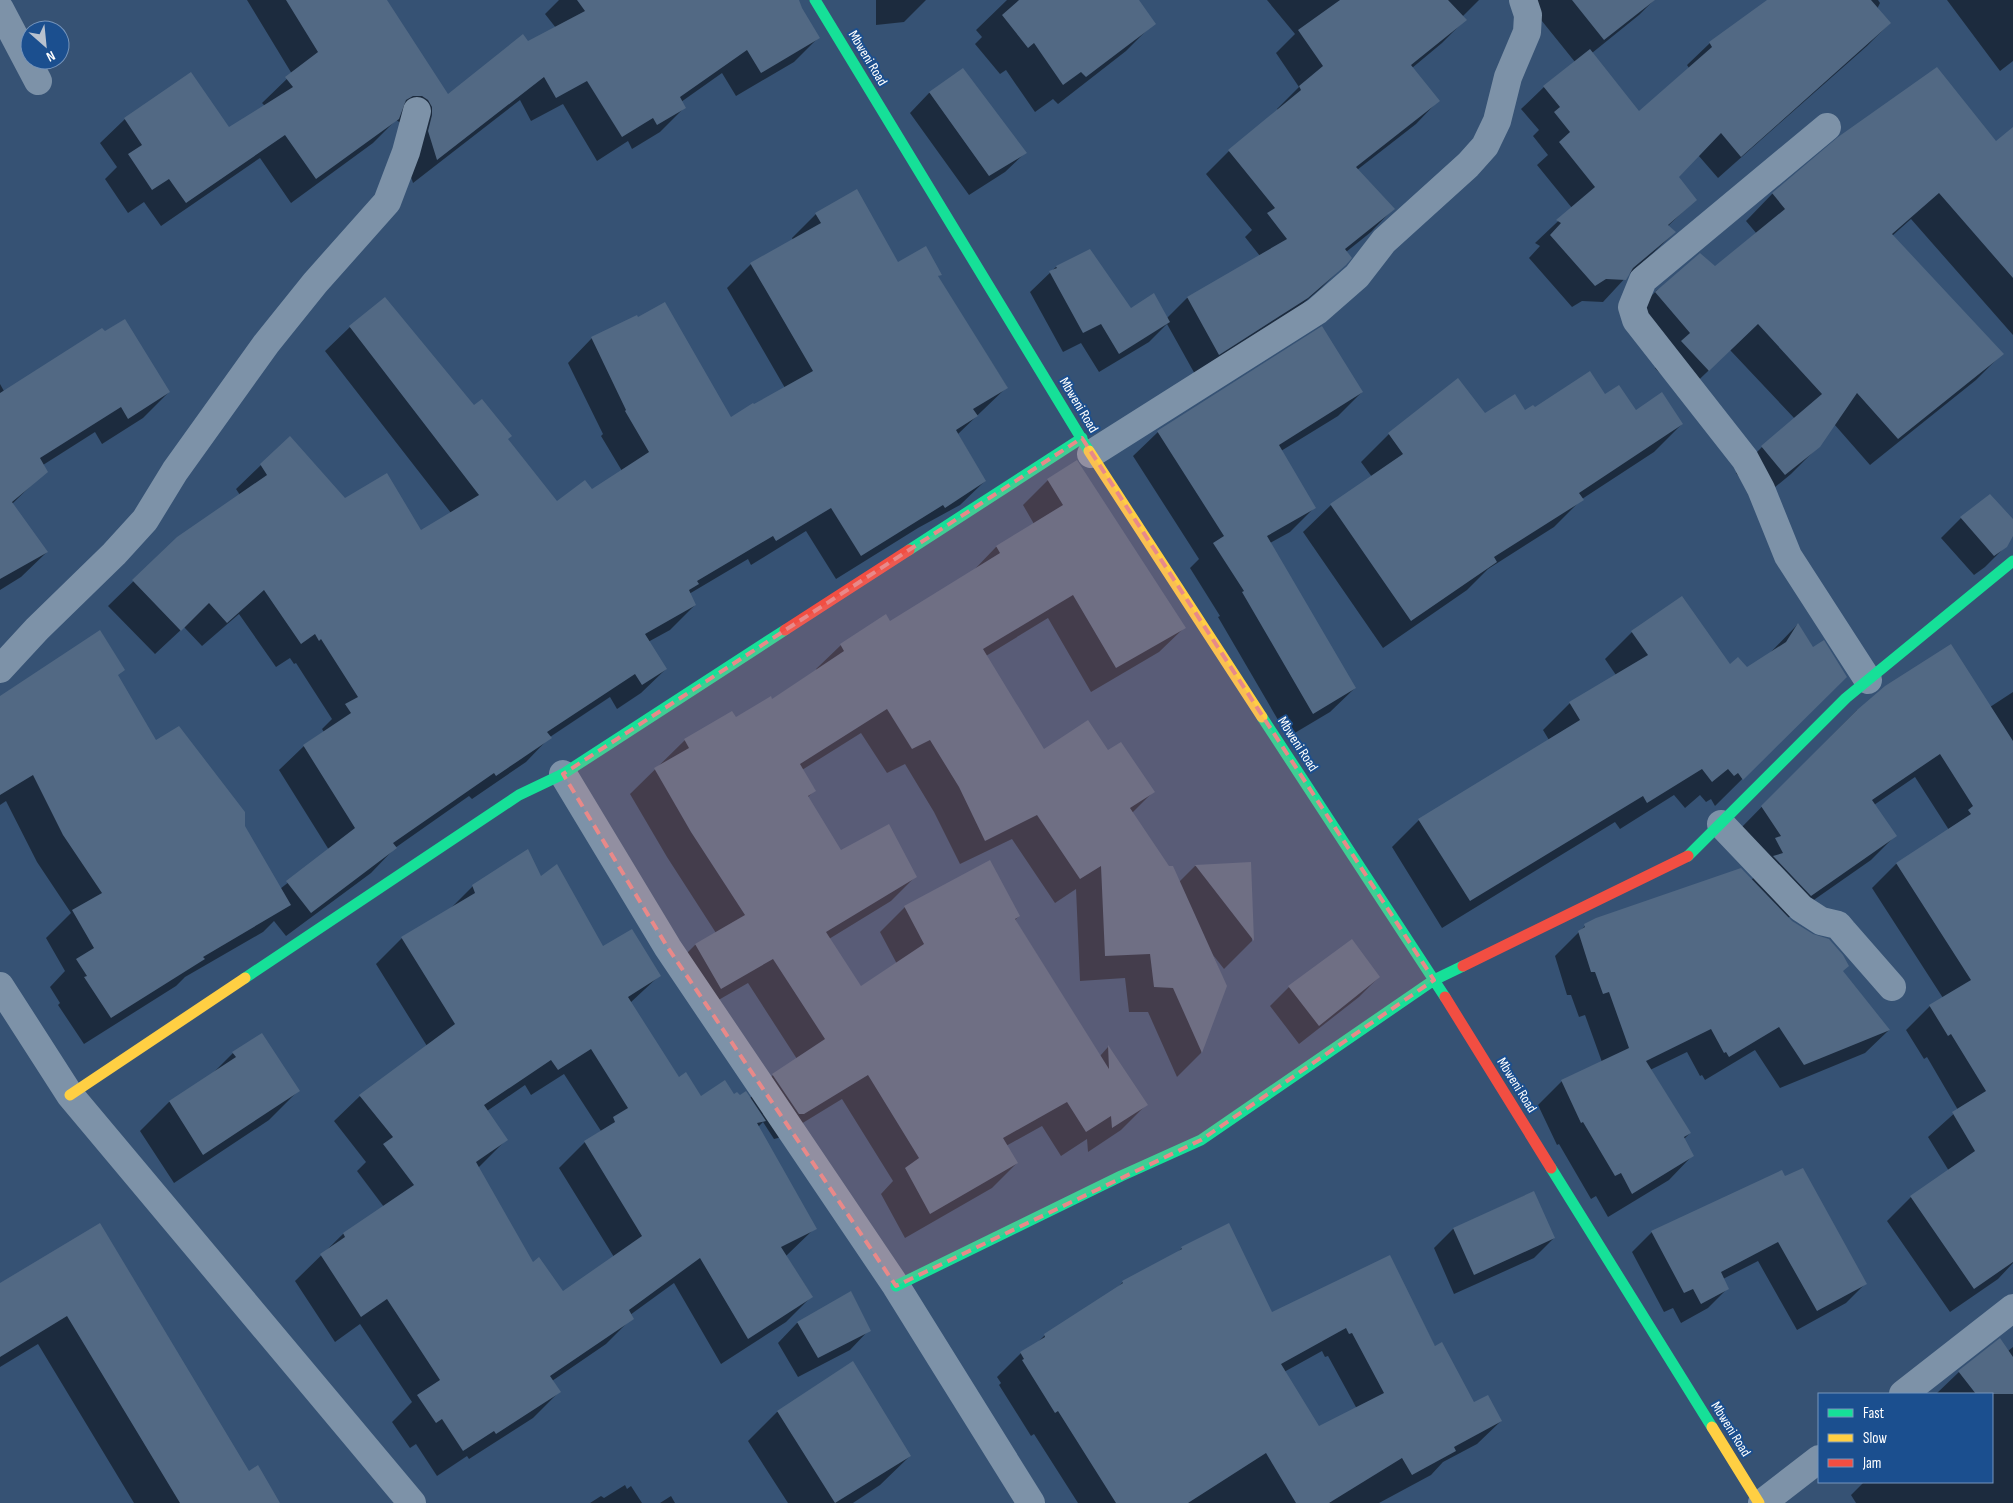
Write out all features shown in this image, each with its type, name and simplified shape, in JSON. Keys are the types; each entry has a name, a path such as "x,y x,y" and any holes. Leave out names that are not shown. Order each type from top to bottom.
{"street":[{"name":"Mbweni Road","path":"815,0 1086,446 1434,980 1761,1503"},
{"path":"70,1095 519,794 562,774 1086,446 1317,312 1357,276 1384,241 1468,165 1485,146 1496,121 1508,77 1528,32 1528,15 1523,0"},
{"path":"0,9 38,81"},
{"path":"0,669 145,520 175,471 266,344 315,283 387,202 406,152 417,111"},
{"path":"1827,127 1643,280 1632,307 1636,320 1745,459 1761,489 1788,556 1868,680"},
{"path":"896,1286 1121,1176 1201,1140 1434,980 1691,856 1846,698 2013,561"},
{"path":"562,774 668,948 896,1286 1031,1503"},
{"path":"1721,824 1801,908 1821,921 1838,925 1892,986"},
{"path":"0,986 70,1095 412,1503"},
{"path":"1904,1393 2013,1308"},
{"path":"1761,1503 1818,1460"}],"highlighted area":[{"path":"1082,438 1434,980 1201,1140 896,1286 668,948 563,774"}],"building":[{"path":"286,0 387,0 448,94 523,34 528,41 585,11 577,0 799,0 820,38 761,73 747,50 680,97 686,108 657,125 653,118 622,137 587,81 556,98 544,77 437,160 428,131 432,107 428,100 422,96 413,96 406,100 399,119 316,179 285,135 186,203 169,179 152,190 128,154 142,145 124,118 191,72 229,127 293,87 285,77 318,52"},
{"path":"1019,0 1139,0 1156,24 1086,77 1081,72 1063,85 1034,43 1028,48 1002,15"},
{"path":"1340,0 1448,0 1467,20 1411,65 1440,101 1356,167 1395,209 1345,249 1352,258 1308,298 1219,355 1187,297 1287,239 1267,213 1275,208 1228,150 1301,90 1299,86 1323,66 1298,30"},
{"path":"1572,0 1655,0 1604,40"},
{"path":"1767,0 1871,0 1891,23 1741,157 1721,133 1679,177 1697,200 1668,225 1676,232 1633,268 1626,280 1606,279 1595,286 1550,235 1561,223 1556,220 1595,187 1559,142 1570,132 1554,112 1560,107 1543,86 1590,49 1639,111 1712,47 1709,42"},
{"path":"1937,67 1996,141 2013,127 2013,278 1939,193 1892,234 2004,354 1898,439 1857,393 1820,447 1785,475 1761,446 1822,394 1758,324 1709,371 1681,341 1690,333 1655,292 1700,253 1715,266 1785,209 1772,193 1838,137"},
{"path":"963,68 1027,153 989,176 929,92"},
{"path":"857,189 898,262 926,246 942,275 938,276 1008,388 973,409 978,416 956,430 986,481 945,508 943,505 861,556 831,508 776,541 773,536 697,581 699,584 689,590 696,605 645,634 667,669 642,685 635,674 547,732 552,738 496,776 494,773 393,843 397,848 311,913 286,881 355,828 303,745 351,713 345,704 358,697 321,639 319,641 315,634 301,644 264,590 227,623 209,603 181,631 132,580 177,537 267,475 260,464 290,436 345,498 387,473 421,530 479,495 349,326 385,297 474,405 482,399 512,436 508,439 557,501 585,480 592,489 649,452 625,411 591,337 637,315 638,317 665,302 731,417 813,371 750,263 821,223 815,213"},
{"path":"1090,249 1131,308 1154,293 1170,322 1119,354 1101,324 1083,333 1049,271"},
{"path":"125,319 170,392 128,419 121,407 40,458 48,472 12,502 48,552 0,579 0,393 102,328 105,331"},
{"path":"1322,326 1363,392 1279,445 1316,508 1267,536 1356,688 1313,714 1242,592 1244,591 1213,543 1224,536 1157,431"},
{"path":"1590,371 1605,394 1619,385 1636,410 1662,392 1683,424 1579,493 1584,500 1494,557 1497,562 1411,621 1330,504 1403,454 1388,433 1458,378 1485,413 1515,394 1525,410 1533,405 1535,407"},
{"path":"1077,460 1186,628 1116,668 1073,595 983,649 1044,749 1088,720 1108,750 1121,742 1155,792 1130,808 1169,866 1173,866 1227,986 1202,1053 1173,988 1154,987 1150,954 1105,956 1101,866 1080,879 1037,815 985,841 959,787 930,740 912,749 887,709 800,764 816,791 808,796 841,850 889,824 917,877 826,932 861,986 924,944 904,906 990,860 1020,916 1015,919 1109,1069 1108,1045 1148,1105 1112,1128 1111,1116 1086,1132 1067,1102 1003,1138 1018,1163 930,1214 905,1168 919,1158 868,1075 804,1114 799,1114 772,1074 825,1039 773,959 721,989 695,944 745,915 691,832 654,768 689,748 684,739 732,711 736,717 771,696 772,699 844,651 840,644 886,614 890,621 1000,553 996,546 1063,505 1047,479"},
{"path":"1990,494 2013,519 2013,536 2007,547 1994,556 1960,517"},
{"path":"1682,596 1730,664 1738,657 1747,667 1786,642 1798,623 1813,647 1824,640 1847,677 1743,780 1738,773 1734,776 1728,769 1712,782 1702,769 1647,803 1643,796 1470,901 1418,819 1580,720 1569,702 1648,655 1631,631"},
{"path":"100,630 125,670 118,675 156,740 179,726 245,812 245,826 291,905 203,957 205,959 111,1018 84,977 87,976 76,959 94,948 72,910 102,893 63,835 33,775 0,795 0,696"},
{"path":"1951,644 2013,741 2013,1262 1974,1289 1910,1196 1975,1151 1952,1112 1986,1091 1951,1034 1948,1036 1929,1005 1971,980 1896,863 1971,814 1968,810 1973,806 1940,754 1872,800 1897,836 1811,896 1773,856 1783,853 1775,838 1781,836 1761,806 1857,710 1885,686"},
{"path":"528,849 541,876 557,864 603,946 632,929 661,976 628,997 679,1077 686,1072 701,1096 725,1080 734,1094 737,1092 740,1095 746,1091 766,1121 757,1123 817,1229 781,1247 813,1297 748,1339 700,1258 629,1310 634,1319 550,1376 561,1392 496,1434 494,1431 463,1451 442,1419 436,1423 417,1395 440,1380 387,1299 361,1317 320,1254 345,1237 343,1233 414,1185 383,1144 393,1137 359,1095 455,1024 401,937 475,893 472,885","holes":["591,1049 628,1108 613,1117 615,1122 584,1141 642,1236 563,1291 539,1257 533,1262 476,1162 508,1140 484,1105 551,1060 558,1070"]},
{"path":"1251,862 1254,941 1195,865"},
{"path":"1741,868 1792,921 1813,934 1829,939 1843,955 1849,966 1843,971 1890,1030 1804,1065 1779,1027 1729,1057 1726,1052 1724,1053 1711,1029 1646,1061 1691,1133 1684,1137 1694,1156 1632,1194 1621,1173 1615,1176 1583,1122 1581,1123 1561,1080 1629,1048 1609,992 1603,994 1595,972 1591,972 1578,931 1585,927 1584,924 1596,918"},
{"path":"1352,939 1380,977 1319,1026 1288,986"},
{"path":"262,1033 300,1091 203,1155 169,1101 236,1057 232,1052"},
{"path":"1803,1168 1867,1284 1817,1311 1778,1242 1721,1272 1729,1289 1701,1304 1693,1289 1684,1293 1651,1231 1782,1170 1785,1176"},
{"path":"1534,1191 1555,1238 1474,1275 1453,1228"},
{"path":"100,1223 249,1471 258,1465 280,1503 180,1503 67,1316 0,1357 0,1283"},
{"path":"1229,1223 1272,1312 1390,1255 1435,1346 1442,1342 1474,1402 1488,1395 1502,1421 1454,1447 1456,1451 1412,1475 1402,1458 1329,1503 1296,1503 1266,1453 1188,1503 1116,1503 1058,1411 1055,1413 1022,1360 1024,1359 1020,1352 1045,1337 1044,1334 1123,1283 1122,1281 1182,1249 1181,1247","holes":["1346,1328 1349,1334 1352,1333 1384,1393 1319,1426 1281,1364"]},
{"path":"851,1291 871,1331 818,1358 797,1322"},
{"path":"2000,1338 2013,1357 2013,1394 1975,1393 1958,1371"},
{"path":"853,1361 911,1456 835,1503 777,1411"}],"traffic: fast":[{"path":"815,0 1089,451"},
{"path":"909,550 1082,438"},
{"path":"1688,856 1846,698 2013,561"},
{"path":"245,978 519,795 563,774 785,630"},
{"path":"1262,717 1445,997"},
{"path":"896,1286 1121,1176 1201,1140 1434,980 1463,966"},
{"path":"1551,1168 1712,1427"}],"traffic: slow":[{"path":"1089,451 1262,717"},
{"path":"70,1095 245,978"},
{"path":"1712,1427 1759,1503"}],"traffic: jam":[{"path":"785,630 909,550"},
{"path":"1463,966 1688,856"},
{"path":"1445,997 1551,1168"}]}
